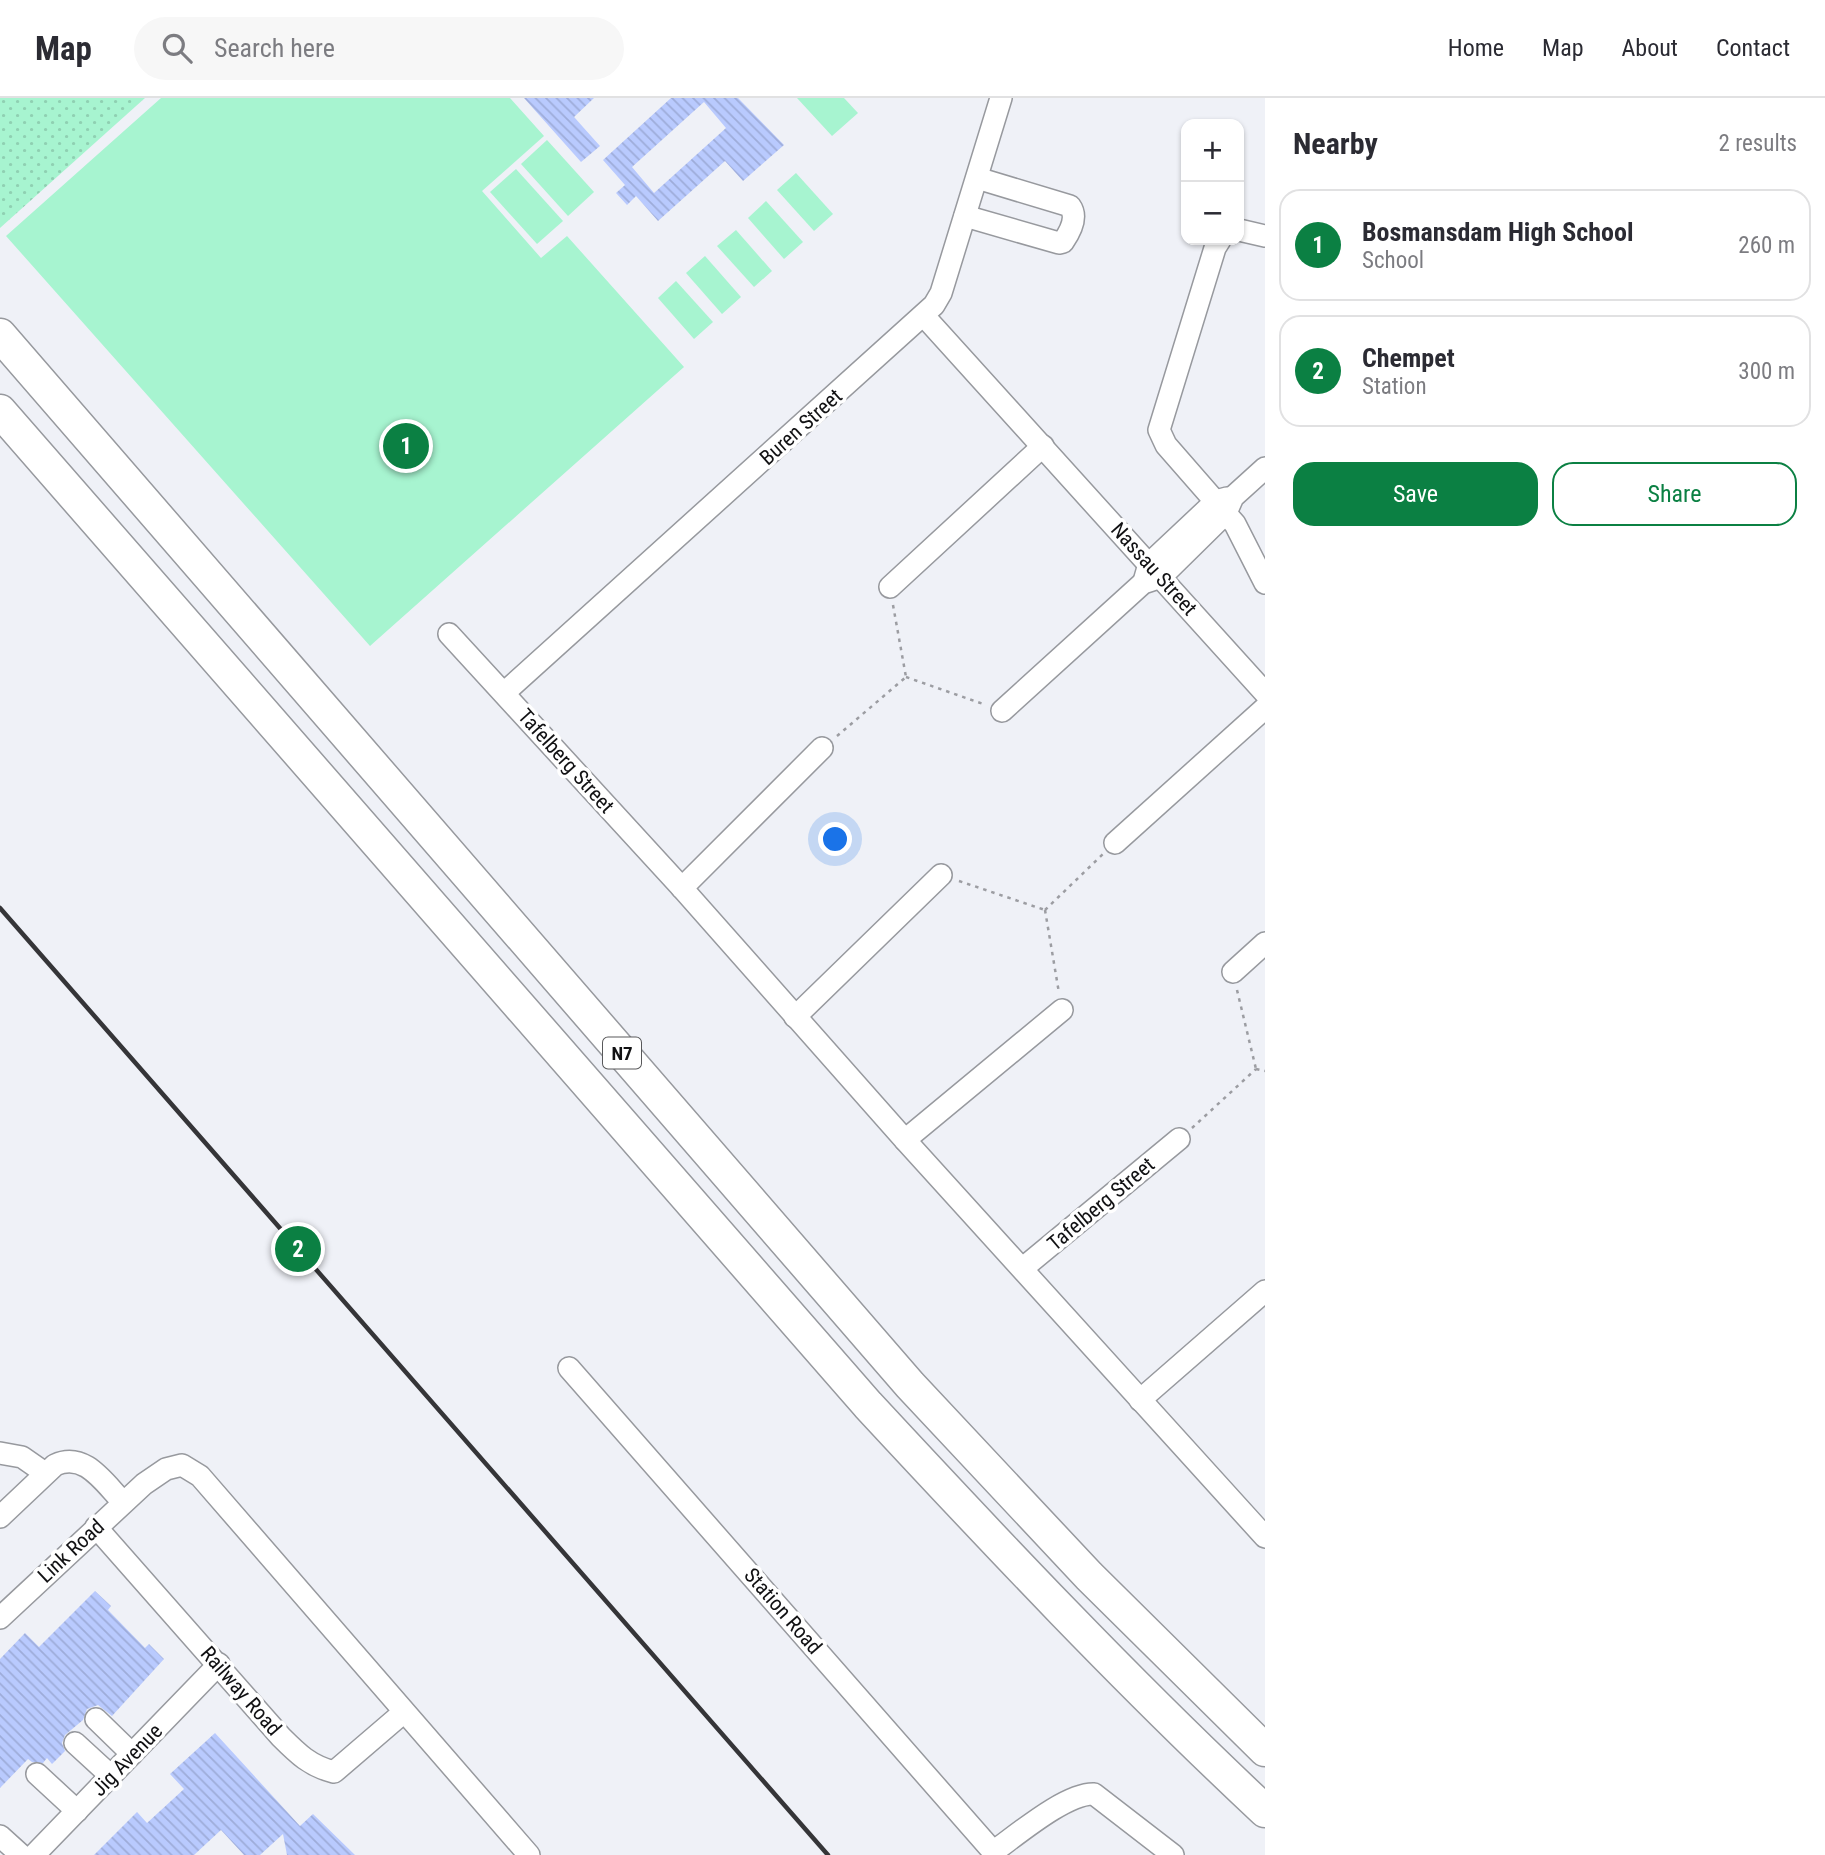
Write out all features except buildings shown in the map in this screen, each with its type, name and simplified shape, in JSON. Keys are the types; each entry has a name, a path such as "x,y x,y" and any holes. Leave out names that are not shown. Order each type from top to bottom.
{"highway":[{"name":"N7","path":"0,335 901,1375 1062,1548 1265,1750"},
{"name":"N7","path":"0,411 868,1405 1115,1666 1265,1811"}],"street":[{"name":"Buren Street","path":"504,693 924,316 938,299 1001,98"},
{"path":"965,216 1059,243 1063,243 1072,226 1074,215 1070,206 977,177"},
{"path":"1244,231 1265,236"},
{"path":"1217,245 1159,430 1166,445 1225,503 1265,583"},
{"name":"Nassau Street","path":"924,316 1043,446 1151,575 1265,692"},
{"path":"890,587 1043,446"},
{"path":"1151,575 1265,468"},
{"name":"Nassau Street","path":"1003,711 1151,575"},
{"name":"Tafelberg Street","path":"449,634 682,888 905,1140 1264,1534"},
{"path":"1115,844 1265,708"},
{"path":"682,888 822,748"},
{"path":"795,1017 941,876"},
{"path":"1233,972 1265,943"},
{"path":"905,1140 1062,1010"},
{"name":"Tafelberg Street","path":"1023,1268 1179,1139"},
{"path":"1140,1399 1265,1291"},
{"name":"Station Road","path":"569,1368 995,1854"},
{"path":"0,1453 22,1457 46,1473"},
{"path":"3,1509 63,1461 81,1462 90,1467 123,1502"},
{"name":"Link Road","path":"0,1618 123,1502 166,1469 182,1465 200,1476 404,1712"},
{"name":"Railway Road","path":"96,1527 288,1744 302,1758 318,1768 334,1772 404,1712"},
{"name":"Jig Avenue","path":"34,1855 219,1664"},
{"path":"404,1712 529,1855"},
{"path":"96,1719 132,1754"},
{"path":"75,1743 111,1776"},
{"path":"37,1774 77,1811"},
{"path":"995,1854 1066,1801 1083,1793 1094,1794 1173,1855"},
{"path":"0,1836 21,1855"}],"path":[{"path":"890,587 906,677"},
{"path":"906,677 1003,711"},
{"path":"822,748 906,677"},
{"path":"1045,910 1115,844"},
{"path":"941,876 1045,910"},
{"path":"1045,910 1062,1010"},
{"path":"1233,972 1256,1069"},
{"path":"1256,1069 1265,1072"},
{"path":"1179,1139 1256,1069"}],"green space":[{"path":"0,98 145,98 0,228"},
{"path":"161,98 510,98 544,136 482,191 541,258 567,236 684,367 370,646 6,236"},
{"path":"797,98 844,98 858,113 832,136"},
{"path":"547,140 594,192 568,216 521,164"},
{"path":"516,169 563,221 537,244 490,192"},
{"path":"796,173 833,214 814,231 777,190"},
{"path":"766,201 803,242 784,259 748,218"},
{"path":"736,230 772,271 754,287 717,246"},
{"path":"705,256 741,297 722,314 686,273"},
{"path":"676,281 713,322 694,339 658,298"}],"railway":[{"path":"0,908 828,1855"}],"place":[{"name":"Bosmansdam High School","path":"406,446"},
{"name":"Chempet","path":"298,1249"}]}
